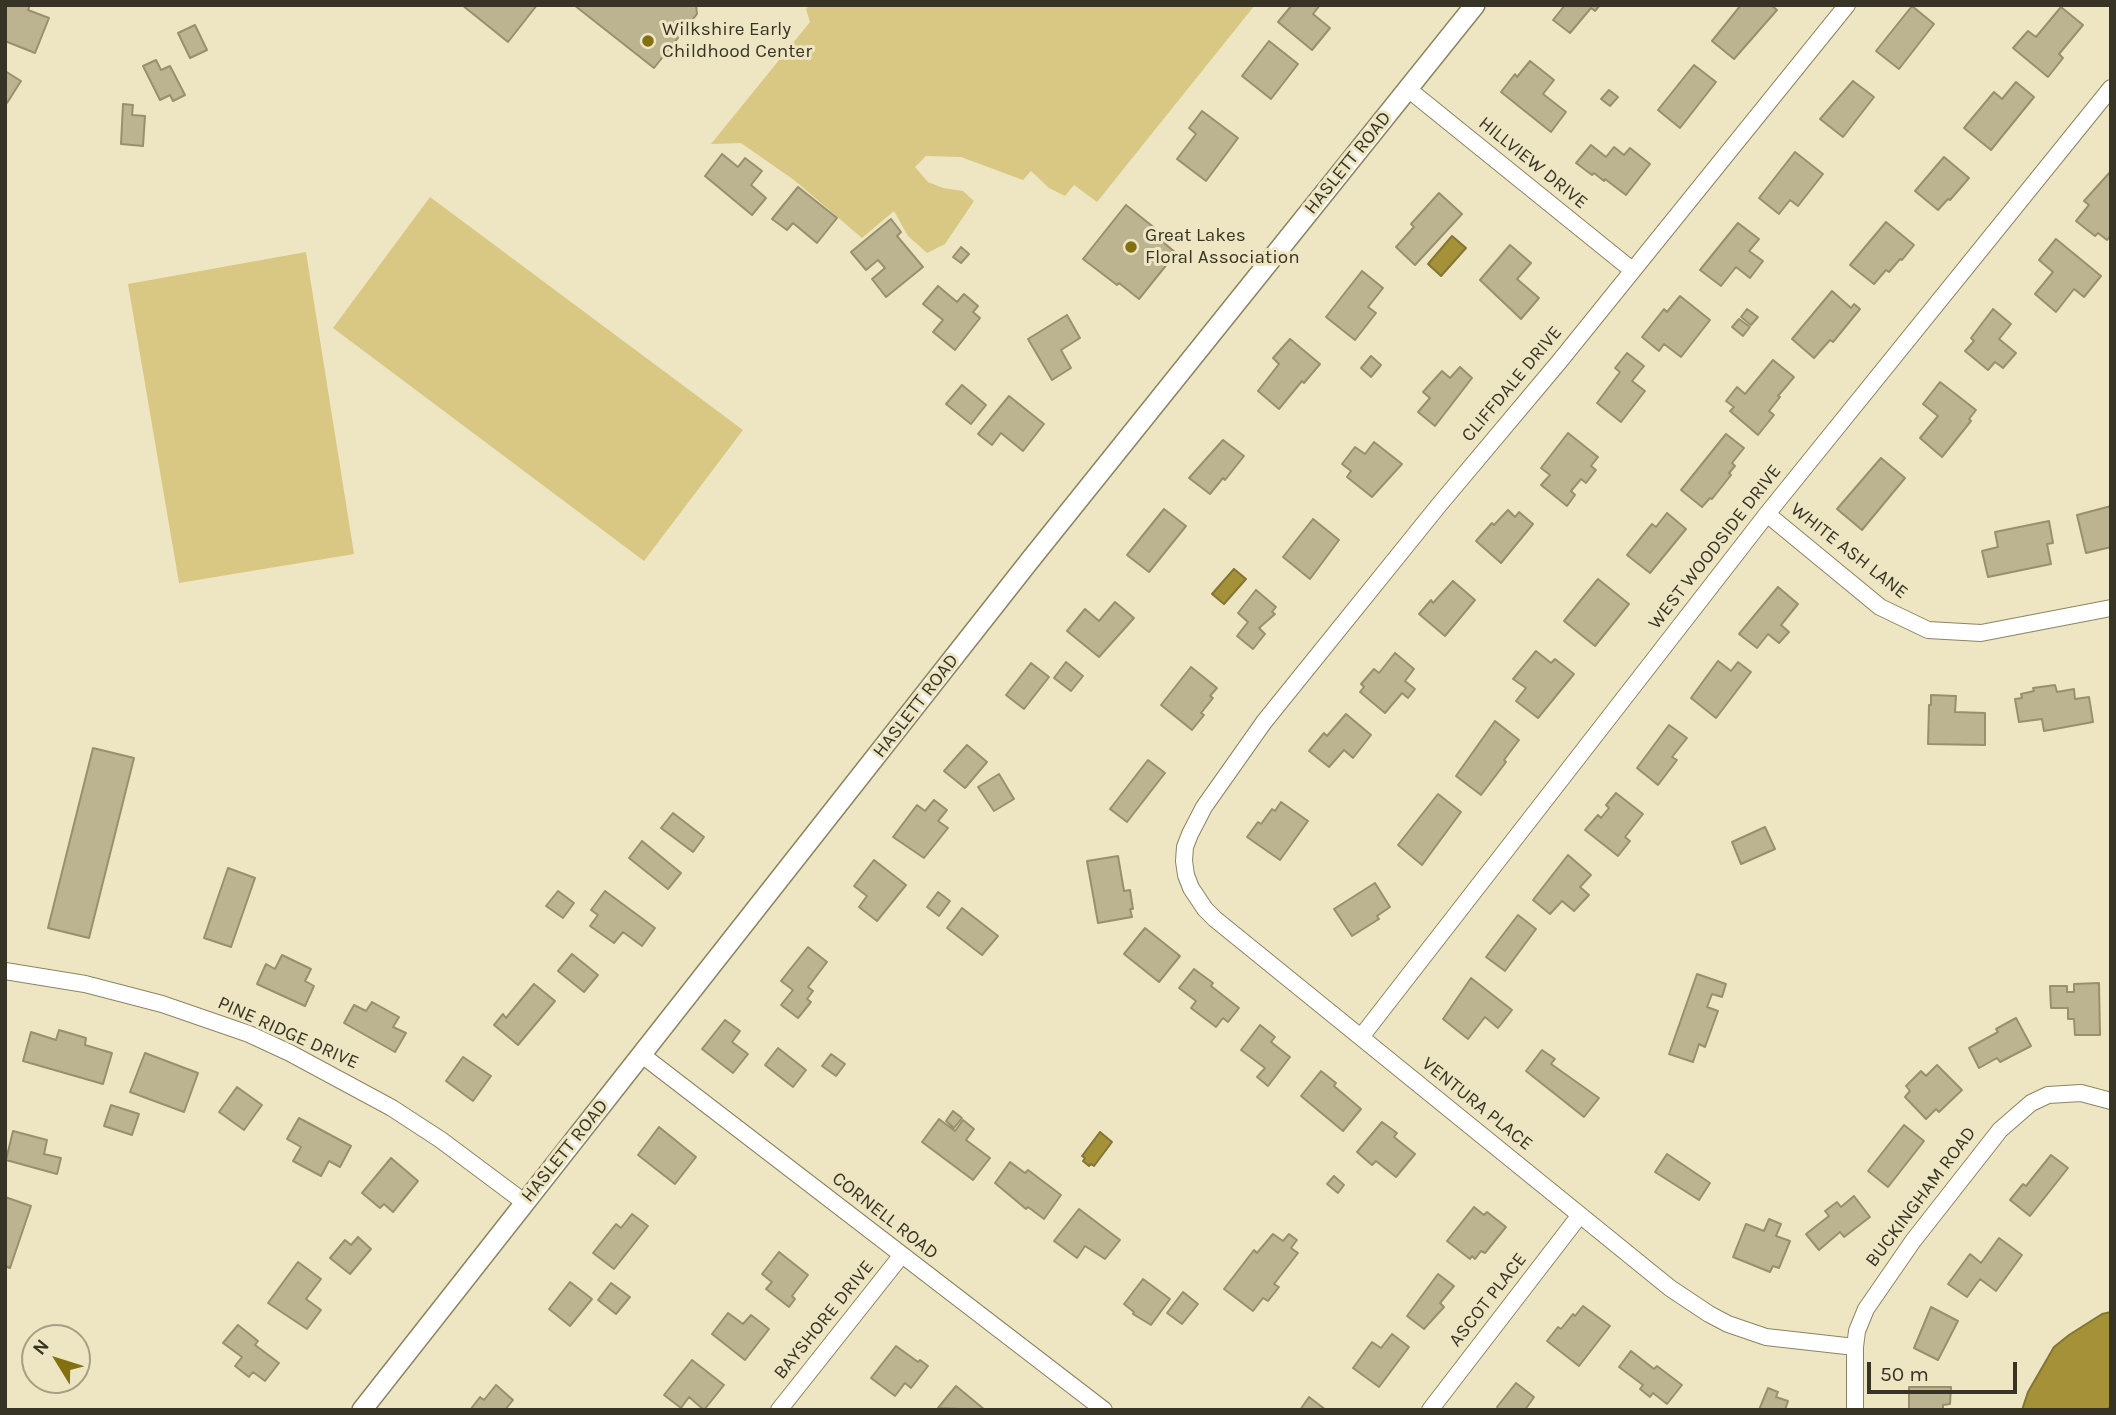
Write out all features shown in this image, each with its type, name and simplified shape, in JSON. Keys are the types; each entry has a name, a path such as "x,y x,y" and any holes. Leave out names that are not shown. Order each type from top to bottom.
{"street":[{"name":"HASLETT ROAD","path":"362,1410 1031,559 1475,5"},
{"name":"CLIFFDALE DRIVE","path":"1214,792 1278,705 1847,5"},
{"name":"WEST WOODSIDE DRIVE","path":"1361,1037 1767,514 2111,88"},
{"name":"HILLVIEW DRIVE","path":"1408,89 1632,270"},
{"name":"WHITE ASH LANE","path":"1767,514 1880,607 1928,629 1981,633 2111,608"},
{"name":"VENTURA PLACE","path":"1214,792 1195,823 1185,847 1186,874 1191,888 1215,919 1670,1288 1728,1324 1784,1340 1855,1347"},
{"name":"PINE RIDGE DRIVE","path":"5,971 74,982 162,1004 249,1034 392,1108 441,1140 524,1202"},
{"name":"CORNELL ROAD","path":"642,1055 1104,1410"},
{"name":"BUCKINGHAM ROAD","path":"1854,1410 1855,1347 1860,1320 1873,1296 2000,1130 2031,1103 2048,1096 2081,1093 2111,1101"},
{"name":"ASCOT PLACE","path":"1430,1410 1580,1215"},
{"name":"BAYSHORE DRIVE","path":"779,1410 901,1256"}],"shaded area":[{"path":"810,5 1255,5 1097,202 1074,185 1065,196 1049,188 1031,171 1023,180 961,157 926,156 915,167 928,182 963,191 974,201 945,244 927,253 908,236 894,211 862,238 794,180 741,143 711,144 810,22 806,9"},
{"path":"430,197 743,430 644,561 333,328"},
{"path":"1452,236 1466,248 1441,276 1428,264"},
{"path":"306,252 354,554 179,583 128,284"},
{"path":"1234,569 1246,579 1224,604 1212,594"},
{"path":"1100,1132 1112,1142 1094,1166 1089,1166 1082,1156"},
{"path":"2111,1312 2111,1405 2107,1410 2022,1410 2028,1392 2054,1347 2102,1314"}],"building":[{"path":"5,5 30,5 28,10 49,18 35,53 5,41"},
{"path":"462,5 537,5 508,42"},
{"name":"Wilkshire Early Childhood Center","path":"574,5 696,5 697,14 654,68"},
{"path":"1292,5 1320,5 1313,14 1330,28 1312,50 1278,22"},
{"path":"1565,5 1600,5 1595,11 1591,8 1570,33 1553,20"},
{"path":"1741,5 1771,5 1777,10 1734,59 1712,41"},
{"path":"1912,6 1934,24 1899,69 1876,51"},
{"path":"2061,7 2083,25 2059,54 2063,58 2048,77 2013,48 2028,31 2036,37"},
{"path":"195,25 207,50 190,58 178,33"},
{"path":"1269,41 1298,64 1271,99 1242,76"},
{"path":"156,60 161,70 170,66 185,95 173,101 170,95 160,100 143,66"},
{"path":"1530,61 1554,80 1543,94 1566,112 1551,132 1501,92"},
{"path":"1694,65 1716,82 1680,128 1658,110"},
{"path":"5,71 21,81 7,103 5,102"},
{"path":"1853,81 1874,97 1843,137 1820,119"},
{"path":"2016,82 2034,97 1991,150 1964,128 1994,92 2002,99"},
{"path":"1609,90 1618,97 1610,106 1601,99"},
{"path":"123,104 133,105 132,115 145,116 143,146 121,144"},
{"path":"1202,111 1238,138 1206,181 1177,159 1196,134 1189,128"},
{"path":"1591,145 1606,157 1614,147 1624,155 1630,148 1650,164 1626,195 1605,179 1604,181 1594,173 1592,175 1576,163"},
{"path":"1795,152 1823,174 1798,206 1790,200 1779,214 1759,198"},
{"path":"722,154 738,167 745,158 762,171 751,185 766,198 752,215 705,176"},
{"path":"1944,157 1969,178 1938,210 1915,191"},
{"path":"2111,171 2111,235 2107,240 2098,233 2095,236 2076,221 2089,205 2084,201"},
{"path":"798,187 837,218 817,243 793,223 787,230 772,219"},
{"path":"1439,193 1462,214 1415,265 1396,247 1414,227 1411,224"},
{"name":"Great Lakes Floral Association","path":"1126,205 1167,238 1163,242 1176,253 1139,299 1083,259"},
{"path":"891,219 901,232 897,236 923,267 886,297 872,279 885,268 878,260 866,270 851,252"},
{"path":"1886,222 1914,245 1902,260 1889,272 1886,270 1874,284 1850,265"},
{"path":"1738,223 1759,239 1749,251 1763,261 1750,278 1736,267 1721,286 1700,270"},
{"path":"2056,239 2101,276 2084,297 2074,289 2056,312 2035,294 2053,272 2039,260"},
{"path":"1510,245 1531,263 1517,279 1539,298 1521,319 1480,280"},
{"path":"961,247 969,254 961,263 953,257"},
{"path":"1362,271 1383,288 1368,307 1376,313 1355,340 1326,317"},
{"path":"938,286 957,302 964,294 978,306 973,312 980,318 955,350 933,332 943,320 923,304"},
{"path":"1832,291 1851,308 1854,304 1860,309 1833,342 1830,340 1814,358 1792,339"},
{"path":"1680,296 1710,320 1681,357 1664,344 1659,351 1642,337 1664,309 1667,312"},
{"path":"1747,309 1758,317 1751,325 1741,317"},
{"path":"1993,309 2011,324 1999,339 2016,353 2003,368 1995,362 1988,370 1965,351 1974,341 1971,338"},
{"path":"1067,315 1080,338 1061,350 1071,368 1052,380 1028,339"},
{"path":"1739,319 1750,327 1743,336 1732,327"},
{"path":"1290,339 1320,364 1279,409 1258,391 1279,364 1273,358"},
{"path":"1627,353 1644,366 1632,381 1645,391 1621,422 1597,403 1620,372 1615,368"},
{"path":"1371,356 1381,365 1371,377 1361,368"},
{"path":"1773,360 1794,377 1778,396 1780,397 1769,411 1774,415 1758,435 1730,411 1734,407 1726,401 1737,387 1745,394"},
{"path":"1460,367 1472,378 1435,426 1418,412 1430,398 1423,392 1442,371 1450,378"},
{"path":"1940,382 1976,410 1969,419 1971,421 1942,457 1920,438 1938,416 1923,404"},
{"path":"962,385 986,405 971,424 946,404"},
{"path":"1009,396 1044,424 1023,451 1001,433 992,445 978,434"},
{"path":"1568,433 1598,457 1591,466 1596,470 1586,483 1581,479 1571,491 1575,495 1567,506 1541,485 1550,475 1541,468"},
{"path":"1726,434 1744,448 1732,463 1735,466 1729,473 1731,475 1702,507 1681,490"},
{"path":"1223,440 1244,456 1210,494 1189,478"},
{"path":"1374,442 1402,464 1372,497 1347,477 1351,471 1342,464 1355,447 1365,454"},
{"path":"1881,458 1905,478 1862,530 1837,509"},
{"path":"2111,506 2111,547 2086,553 2077,515"},
{"path":"1164,509 1186,526 1149,572 1127,555"},
{"path":"1508,510 1515,517 1519,512 1533,524 1501,563 1476,541"},
{"path":"1667,513 1686,529 1650,573 1627,555 1652,524 1656,527"},
{"path":"1313,519 1339,540 1310,579 1283,557"},
{"path":"2049,521 2053,543 2047,544 2051,564 1988,577 1982,551 1998,547 1995,532"},
{"path":"1598,579 1629,604 1595,646 1564,621"},
{"path":"1453,581 1475,600 1445,636 1419,614"},
{"path":"1778,587 1798,604 1781,625 1789,632 1779,643 1768,634 1757,648 1739,634"},
{"path":"1256,590 1276,607 1272,612 1275,614 1259,628 1265,634 1253,649 1237,636 1248,622 1238,613"},
{"path":"1115,602 1134,618 1099,657 1067,631 1085,609 1099,621"},
{"path":"1536,651 1551,663 1555,659 1574,674 1538,718 1516,701 1526,688 1513,679"},
{"path":"1395,653 1414,669 1405,681 1415,689 1408,698 1402,693 1385,713 1360,692 1364,687 1361,684 1374,669 1379,673"},
{"path":"1718,661 1731,671 1738,662 1751,672 1716,718 1691,698"},
{"path":"1066,662 1083,676 1071,691 1054,678"},
{"path":"1031,663 1049,677 1024,709 1006,695"},
{"path":"1191,667 1217,688 1201,713 1204,715 1192,730 1161,705"},
{"path":"2055,685 2057,692 2074,689 2075,699 2089,697 2093,722 2044,731 2042,719 2019,722 2015,699 2022,698 2021,694 2034,691 2033,688"},
{"path":"1931,695 1956,696 1955,712 1985,713 1985,745 1928,744"},
{"path":"1346,714 1371,735 1353,758 1344,750 1329,767 1309,751 1324,733 1327,736"},
{"path":"1495,721 1519,740 1481,795 1456,776"},
{"path":"1669,725 1687,738 1672,757 1677,760 1658,785 1637,768"},
{"path":"967,745 987,762 965,788 944,771"},
{"path":"93,748 134,758 89,938 48,928"},
{"path":"1148,760 1165,773 1127,822 1110,809"},
{"path":"999,774 1014,799 994,811 978,787"},
{"path":"1616,793 1643,814 1625,837 1630,841 1618,856 1585,830 1598,815 1601,818 1609,808 1606,805"},
{"path":"1438,794 1461,812 1422,865 1398,845"},
{"path":"934,800 947,810 938,821 948,828 924,858 893,837 917,805 925,811"},
{"path":"1281,802 1308,821 1280,860 1247,837 1258,822 1261,824"},
{"path":"673,813 704,837 693,852 661,828"},
{"path":"1765,827 1775,849 1741,864 1732,842"},
{"path":"642,841 681,873 668,889 629,858"},
{"path":"1568,855 1591,875 1580,887 1589,895 1574,911 1562,901 1550,914 1533,900"},
{"path":"1118,856 1124,891 1130,890 1132,917 1098,923 1087,861"},
{"path":"874,860 906,885 877,921 859,907 867,896 854,886"},
{"path":"228,868 255,878 231,947 204,938"},
{"path":"1375,883 1390,907 1377,916 1379,919 1352,936 1334,909"},
{"path":"558,891 574,903 563,918 546,906"},
{"path":"605,891 655,928 642,946 623,932 614,943 590,926 598,915 591,910"},
{"path":"938,892 950,901 939,916 927,907"},
{"path":"962,908 998,936 982,955 947,928"},
{"path":"1518,915 1536,929 1505,971 1486,957"},
{"path":"1145,928 1180,956 1159,982 1124,954"},
{"path":"808,947 827,962 808,987 813,991 807,999 811,1002 798,1018 781,1005 793,990 781,981"},
{"path":"572,954 598,975 584,992 558,971"},
{"path":"282,955 311,969 305,981 314,986 305,1006 257,984 266,964 275,969"},
{"path":"1194,969 1239,1008 1228,1022 1223,1018 1216,1027 1191,1008 1196,1001 1179,988"},
{"path":"1697,974 1726,984 1722,997 1712,994 1707,1007 1718,1011 1705,1047 1699,1044 1693,1062 1669,1054"},
{"path":"1471,978 1512,1010 1498,1028 1485,1017 1468,1039 1443,1019"},
{"path":"2099,983 2100,1035 2075,1035 2074,1019 2068,1019 2068,1008 2051,1008 2050,986 2067,986 2067,992 2074,992 2074,984"},
{"path":"534,984 555,1001 518,1045 494,1025 503,1014 506,1018"},
{"path":"372,1002 399,1017 393,1027 406,1033 395,1052 344,1023 354,1005 366,1011"},
{"path":"2016,1018 2031,1046 2000,1062 1997,1058 1979,1068 1969,1048 1998,1032 1996,1029"},
{"path":"725,1020 740,1031 732,1042 748,1054 733,1073 702,1049"},
{"path":"1260,1025 1275,1037 1271,1042 1290,1057 1268,1086 1257,1077 1265,1068 1241,1050"},
{"path":"59,1030 86,1038 85,1045 112,1053 103,1084 23,1061 31,1032 56,1040"},
{"path":"778,1048 806,1070 793,1087 765,1065"},
{"path":"1542,1050 1555,1059 1551,1064 1599,1098 1584,1117 1526,1071"},
{"path":"145,1053 198,1073 184,1112 130,1092"},
{"path":"831,1054 845,1064 836,1076 822,1066"},
{"path":"463,1057 491,1076 473,1101 446,1081"},
{"path":"1937,1065 1962,1090 1939,1112 1936,1109 1926,1119 1905,1097 1910,1091 1906,1086 1921,1071 1926,1076"},
{"path":"1321,1071 1361,1109 1343,1131 1301,1096"},
{"path":"237,1087 262,1105 244,1130 219,1112"},
{"path":"111,1105 139,1114 132,1135 104,1126"},
{"path":"953,1111 962,1118 954,1128 946,1121"},
{"path":"299,1118 351,1146 340,1167 329,1161 321,1176 293,1161 301,1147 287,1139"},
{"path":"939,1119 955,1131 963,1120 974,1129 966,1140 990,1158 973,1180 922,1142"},
{"path":"1382,1122 1397,1133 1394,1137 1415,1154 1396,1177 1376,1161 1372,1165 1357,1152"},
{"path":"1904,1125 1924,1141 1888,1187 1868,1171"},
{"path":"659,1127 696,1157 675,1184 638,1155"},
{"path":"13,1131 47,1140 44,1154 61,1158 57,1174 6,1160"},
{"path":"1667,1154 1710,1183 1699,1200 1655,1172"},
{"path":"2051,1155 2068,1168 2030,1216 2010,1200 2023,1184 2026,1186"},
{"path":"391,1158 418,1181 393,1212 384,1204 380,1208 362,1193"},
{"path":"1010,1162 1025,1173 1028,1170 1061,1195 1044,1219 1028,1207 1026,1209 995,1183"},
{"path":"1334,1176 1344,1185 1338,1193 1327,1184"},
{"path":"1854,1196 1870,1217 1844,1237 1840,1232 1819,1250 1806,1234 1829,1216 1825,1211 1837,1202 1841,1207"},
{"path":"5,1197 31,1206 10,1268 5,1266"},
{"path":"1474,1207 1484,1215 1487,1212 1506,1227 1485,1253 1481,1251 1475,1259 1472,1256 1470,1259 1447,1241"},
{"path":"1079,1209 1120,1240 1105,1259 1085,1246 1077,1258 1054,1241"},
{"path":"632,1214 648,1226 614,1269 593,1253 616,1224 621,1228"},
{"path":"1769,1219 1781,1224 1776,1236 1790,1241 1779,1268 1773,1266 1770,1272 1733,1257 1746,1224 1764,1231"},
{"path":"1273,1234 1283,1241 1289,1234 1297,1240 1291,1248 1298,1253 1274,1284 1279,1287 1268,1301 1263,1298 1253,1311 1224,1289 1254,1250 1257,1253"},
{"path":"358,1237 371,1249 350,1274 330,1258 345,1240 351,1245"},
{"path":"1999,1238 2022,1255 1996,1291 1980,1279 1967,1297 1948,1284 1970,1254 1981,1263"},
{"path":"779,1252 808,1275 792,1296 795,1299 789,1307 766,1289 772,1282 762,1274"},
{"path":"298,1262 321,1279 306,1299 321,1310 307,1329 268,1303"},
{"path":"1438,1274 1454,1286 1440,1303 1444,1307 1424,1329 1407,1316"},
{"path":"1143,1279 1170,1299 1151,1325 1133,1314 1124,1304"},
{"path":"570,1282 592,1299 570,1326 549,1309"},
{"path":"611,1283 630,1297 616,1314 598,1300"},
{"path":"1183,1292 1198,1304 1182,1324 1167,1313"},
{"path":"1583,1306 1610,1326 1579,1366 1547,1341 1558,1327 1561,1329"},
{"path":"1931,1307 1958,1321 1938,1360 1914,1348"},
{"path":"728,1313 743,1324 751,1315 769,1329 745,1360 712,1334"},
{"path":"238,1325 258,1341 255,1345 279,1363 265,1381 253,1372 249,1377 235,1366 242,1357 223,1343"},
{"path":"1392,1334 1409,1347 1379,1387 1353,1368 1372,1342 1381,1348"},
{"path":"896,1346 928,1366 911,1388 905,1383 895,1396 871,1378"},
{"path":"1631,1351 1654,1369 1657,1366 1682,1385 1667,1404 1653,1393 1650,1397 1640,1389 1643,1385 1619,1367"},
{"path":"692,1360 724,1385 704,1410 689,1397 681,1408 664,1395"},
{"path":"1516,1383 1534,1397 1525,1410 1499,1410 1497,1407"},
{"path":"496,1385 513,1400 505,1410 470,1410 480,1397 484,1400"},
{"path":"956,1386 985,1410 938,1408"},
{"path":"1909,1387 1951,1387 1950,1404 1943,1405 1943,1410 1909,1410"},
{"path":"1768,1388 1778,1392 1776,1397 1788,1401 1785,1410 1759,1410"},
{"path":"1309,1397 1326,1410 1300,1410"}],"place":[{"name":"Wilkshire Early Childhood Center","path":"648,41"},
{"name":"Great Lakes Floral Association","path":"1131,247"}]}
